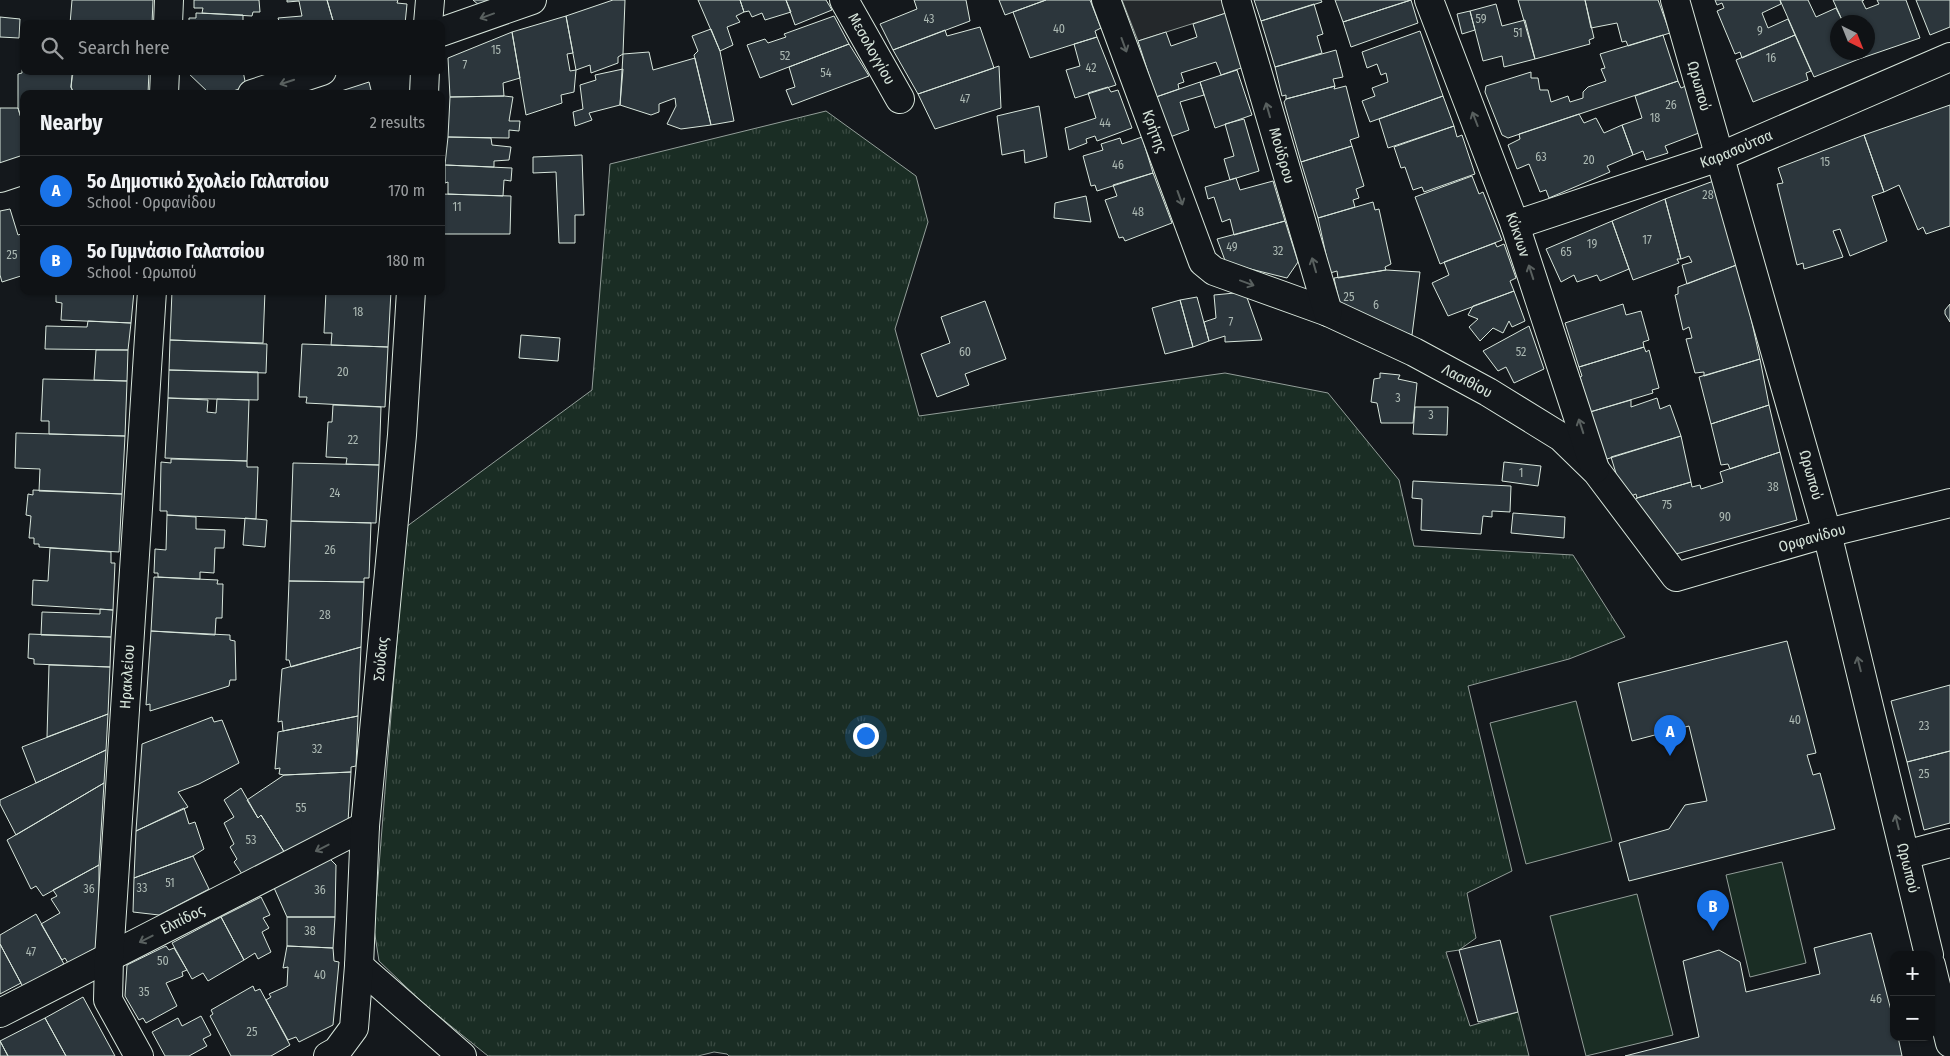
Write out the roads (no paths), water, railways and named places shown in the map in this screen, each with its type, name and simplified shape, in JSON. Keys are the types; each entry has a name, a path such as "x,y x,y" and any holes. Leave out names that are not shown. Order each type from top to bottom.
{"street":[{"path":"168,20 169,0"},
{"path":"428,20 430,0"},
{"path":"445,31 532,0"},
{"name":"Μεσολογγίου","path":"844,0 900,99"},
{"name":"Κρήτης","path":"1106,0 1203,262"},
{"name":"Μούδρου","path":"1236,0 1328,312"},
{"name":"Κύκνων","path":"1429,0 1515,225 1597,472"},
{"name":"Ωρωπού","path":"1674,0 1827,532 1928,951"},
{"name":"Καρασούτσα","path":"1515,225 1719,157 1950,57"},
{"path":"164,90 165,75"},
{"path":"264,90 310,75"},
{"path":"424,90 425,75"},
{"path":"0,178 20,171"},
{"name":"Λασιθίου","path":"1203,262 1214,271 1328,312 1414,352 1488,392 1561,437 1597,472 1676,577"},
{"name":"Ηρακλείου","path":"139,1056 108,1000 109,958 152,295"},
{"name":"Σούδας","path":"328,1056 337,1051 354,1028 360,966 365,826 402,435 411,295"},
{"name":"Ορφανίδου","path":"1676,577 1827,532 1950,503"},
{"name":"Ελπίδος","path":"4,1010 365,826"},
{"path":"1905,854 1950,843"},
{"path":"360,966 462,1056"},
{"path":"1935,981 1950,1043"}],"place":[{"name":"5ο Δημοτικό Σχολείο Γαλατσίου","path":"1670,756"},
{"name":"5ο Γυμνάσιο Γαλατσίου","path":"1713,931"}]}
